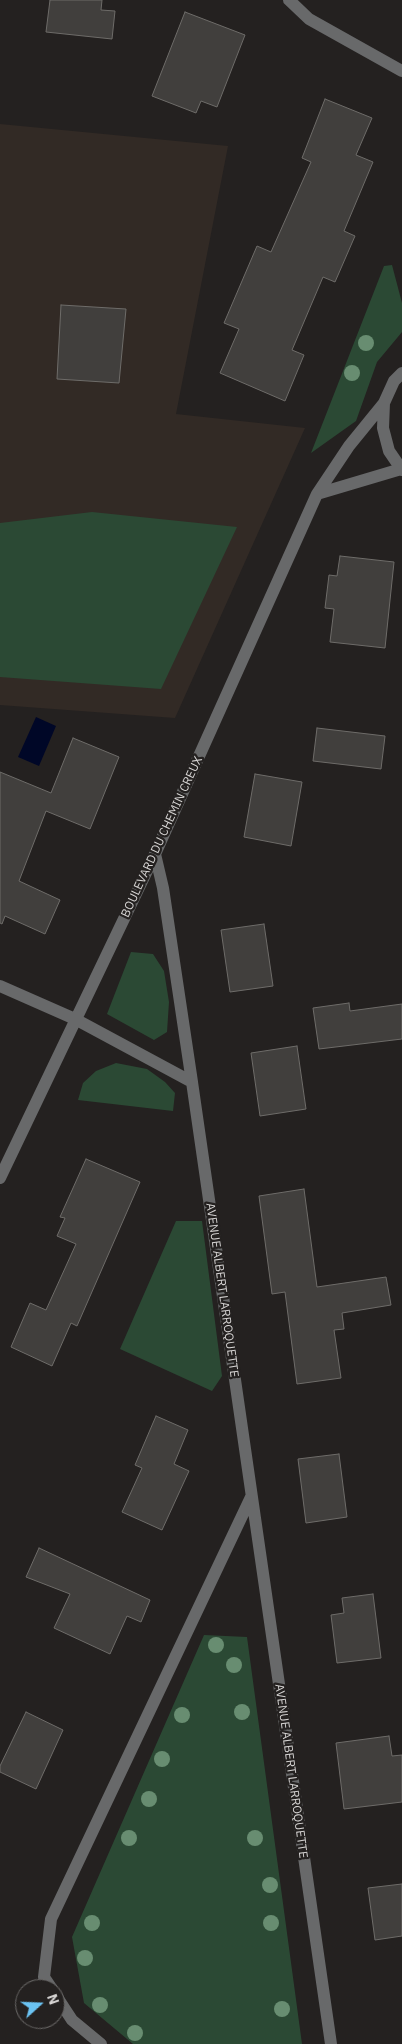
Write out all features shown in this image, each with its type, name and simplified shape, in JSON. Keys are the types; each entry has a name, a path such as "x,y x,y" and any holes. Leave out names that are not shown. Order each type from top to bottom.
{"street":[{"path":"289,0 309,20 402,70"},
{"path":"317,494 401,469 389,451 383,428 384,403 394,381 402,373"},
{"name":"BOULEVARD DU CHEMIN CREUX","path":"0,1178 155,854 317,494 349,446 384,403"},
{"name":"AVENUE ALBERT LARROQUETTE","path":"155,854 163,888 192,1082 331,2044"},
{"path":"0,986 75,1019 192,1082"},
{"path":"45,1979 44,1977 51,1919 251,1497"},
{"path":"65,2009 72,2020 101,2044"}],"shaded area":[{"path":"0,124 228,146 176,414 305,428 175,718 0,705"}],"green space":[{"path":"392,265 402,303 402,332 377,362 356,421 311,453 384,266"},
{"path":"92,512 237,527 161,689 0,677 0,523"},
{"path":"131,952 153,954 164,971 169,1002 167,1032 154,1040 107,1014"},
{"path":"116,1063 147,1069 165,1082 175,1093 173,1111 78,1100 83,1083 96,1071"},
{"path":"176,1221 202,1221 222,1376 212,1391 120,1349"},
{"path":"204,1635 247,1637 302,2044 133,2044 84,2003 72,1937"}],"water":[{"path":"36,717 56,726 39,766 18,757"}],"building":[{"path":"50,0 102,0 101,10 115,11 112,39 46,32"},
{"path":"185,12 245,35 217,107 201,101 196,113 152,96"},
{"path":"325,99 372,118 356,155 373,162 344,231 355,236 335,282 323,277 292,350 304,355 285,401 220,373 239,329 224,323 257,246 271,252 311,162 302,158"},
{"path":"61,305 126,309 119,383 57,379"},
{"path":"340,556 394,562 385,648 330,642 334,609 325,608 329,575 337,576"},
{"path":"317,728 385,736 381,769 313,761"},
{"path":"73,738 119,757 90,829 46,811 19,881 60,900 45,934 5,916 2,924 0,923 0,772 51,793"},
{"path":"255,774 302,782 291,846 244,837"},
{"path":"264,924 273,986 230,992 221,930"},
{"path":"349,1003 350,1011 402,1004 402,1039 319,1049 313,1008"},
{"path":"297,1046 306,1109 260,1116 251,1053"},
{"path":"86,1159 140,1182 77,1326 71,1323 52,1366 11,1347 30,1303 46,1310 76,1244 57,1236 65,1218 60,1217"},
{"path":"304,1189 317,1287 386,1277 391,1305 342,1313 344,1329 334,1330 341,1378 297,1384 285,1292 272,1294 259,1196"},
{"path":"156,1416 188,1430 174,1464 189,1471 162,1530 122,1512 142,1468 135,1465"},
{"path":"339,1454 347,1517 306,1523 298,1459"},
{"path":"39,1548 150,1600 141,1622 127,1616 110,1654 54,1628 70,1594 26,1577"},
{"path":"373,1594 381,1658 337,1663 331,1615 344,1613 342,1598"},
{"path":"26,1712 63,1730 36,1789 0,1772 0,1766"},
{"path":"389,1736 392,1756 402,1755 402,1802 344,1809 336,1743"},
{"path":"402,1884 402,1936 375,1940 368,1888"}]}
